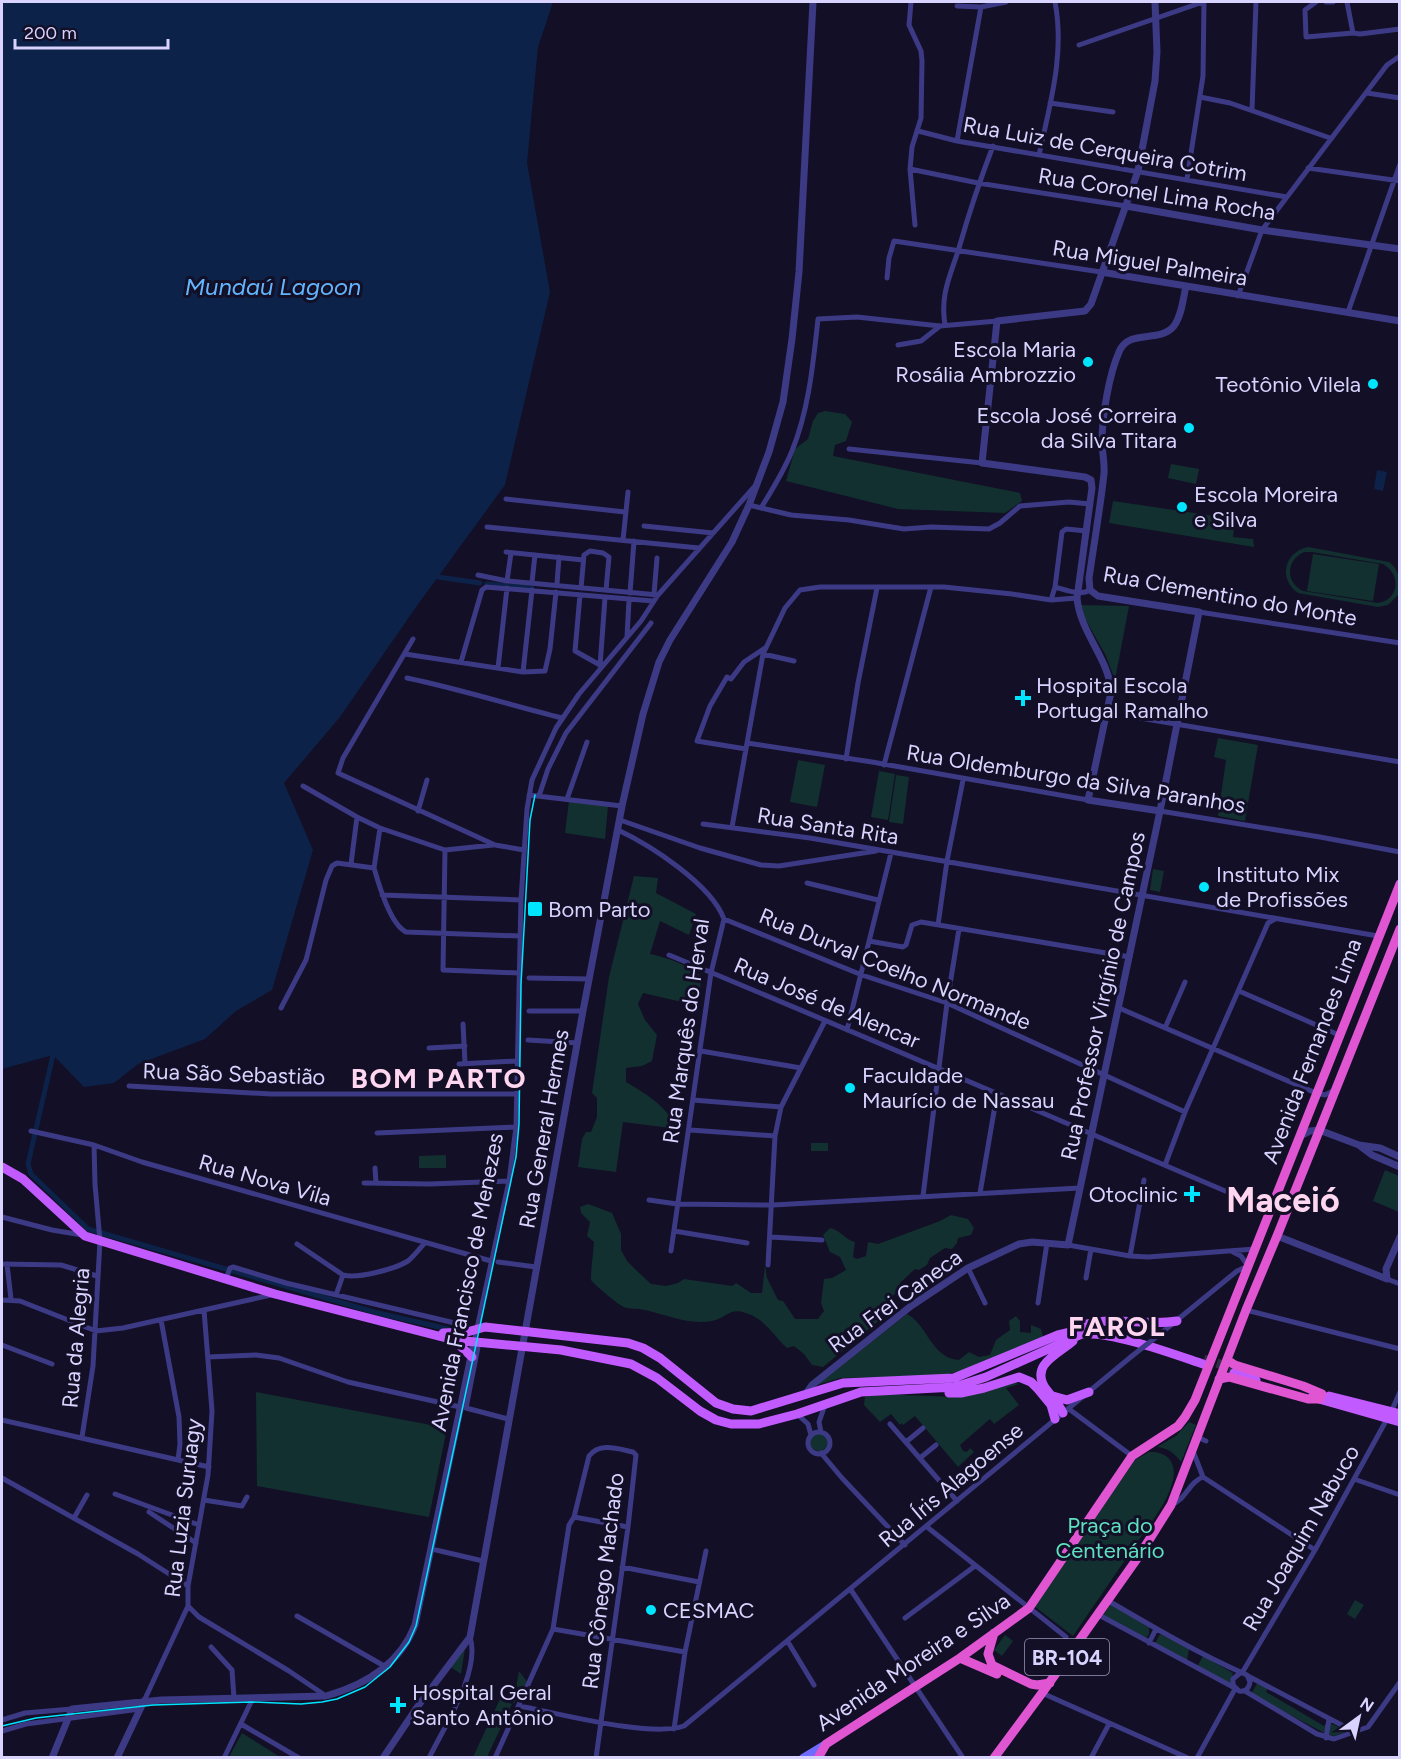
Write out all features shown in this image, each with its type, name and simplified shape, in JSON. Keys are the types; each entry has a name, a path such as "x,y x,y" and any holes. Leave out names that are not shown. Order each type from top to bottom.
{"highway":[{"name":"Avenida Fernandes Lima","path":"1195,1400 1400,884"},
{"name":"Avenida Fernandes Lima","path":"1193,1451 1202,1439 1208,1408 1219,1379 1400,929"},
{"path":"1227,1360 1232,1364 1303,1386 1321,1397"},
{"path":"1219,1379 1229,1377 1301,1397 1321,1397"},
{"name":"Avenida Moreira e Silva","path":"826,1744 960,1658 1029,1608 1132,1456 1178,1426 1195,1400"},
{"name":"BR-104","path":"994,1758 1139,1556 1171,1505 1193,1451"},
{"path":"978,1665 988,1654 994,1633"},
{"path":"988,1654 988,1660 996,1669 1031,1684 1050,1683"},
{"path":"960,1658 1028,1688 1039,1697"},
{"name":"BR-104","path":"818,1758 826,1744"}],"main road":[{"path":"2,1167 23,1180 85,1236 100,1237 187,1267 228,1272 275,1294 385,1320 428,1334 454,1340 524,1345 586,1353 638,1367 657,1378 700,1411 722,1423 748,1426 776,1420 861,1392 955,1387 1082,1334 1094,1333 1112,1337 1203,1362 1103,1329 1086,1328 1058,1335"},
{"path":"428,1334 467,1332 478,1327 500,1328 589,1337 638,1345 682,1374 716,1402 743,1411 761,1409 830,1386 859,1382 954,1378 1081,1325 1105,1320 1157,1324 1177,1321"},
{"path":"1157,1324 1161,1328 1160,1334"},
{"path":"499,1343 496,1335 500,1328"},
{"path":"1062,1414 1041,1380 1042,1369 1047,1360 1082,1334"},
{"path":"561,1350 565,1342 564,1335"},
{"path":"586,1353 589,1337"},
{"path":"454,1340 472,1357"},
{"path":"1234,1371 1321,1397 1394,1415 1400,1422"},
{"path":"920,1390 961,1393 1019,1377 1031,1382 1062,1414"},
{"path":"1051,1395 1067,1400 1089,1392"},
{"path":"776,1420 798,1410 805,1395"},
{"name":"Avenida Moreira e Silva","path":"803,1758 826,1744"}],"street":[{"name":"Rua General Hermes","path":"383,1758 418,1706 470,1637 583,1011 622,806 646,705 659,662 670,640 732,542 769,452 783,402 792,339 802,228 813,2"},
{"path":"911,2 909,25 921,51 922,61 921,118 912,147 910,170 915,225"},
{"path":"957,6 981,7 1006,2"},
{"path":"1039,155 1059,50 1055,2"},
{"path":"761,508 792,452 801,426 809,394 818,319 857,317 942,326 1082,311 1089,307 1138,171 1155,81 1157,52 1155,2"},
{"path":"1079,45 1203,2 1203,76 1187,179"},
{"path":"1252,110 1256,2"},
{"path":"1316,2 1305,10 1306,37 1400,29"},
{"path":"1326,2 1333,2"},
{"path":"1347,2 1353,33"},
{"path":"957,141 981,7"},
{"path":"1238,296 1262,230 1390,61 1400,56"},
{"path":"1367,93 1400,98"},
{"path":"1200,98 1230,103 1330,138"},
{"path":"1050,103 1113,112"},
{"name":"Rua Luiz de Cerqueira Cotrim","path":"918,131 957,141 1287,197"},
{"path":"942,326 944,298 978,183 993,146"},
{"path":"1348,312 1397,181 1400,164"},
{"path":"1308,168 1397,181"},
{"name":"Rua Coronel Lima Rocha","path":"910,170 1262,230 1400,249"},
{"name":"Rua Miguel Palmeira","path":"887,278 894,241 958,249 1400,321"},
{"path":"1090,590 1089,578 1104,473 1102,442 1105,404 1120,350 1128,341 1136,337 1163,334 1173,328 1181,310 1186,286"},
{"path":"982,463 997,321"},
{"path":"898,345 921,341 942,326"},
{"path":"849,449 982,463 1085,477 1091,480 1078,613 1101,661 1111,692 1088,800"},
{"path":"623,540 628,492"},
{"path":"506,499 625,512"},
{"path":"747,502 791,515 849,520 895,529 954,527 982,529 996,526 1020,506 1069,502 1090,504"},
{"name":"Avenida Francisco de Menezes","path":"72,1709 144,1701 326,1696 346,1691 367,1681 386,1667 404,1646 415,1625 477,1342 478,1327 494,1262 509,1181 516,1127 524,850 529,795 536,768 562,718 600,666 646,614 656,595 712,533 747,502"},
{"path":"644,526 712,533"},
{"path":"487,527 699,548"},
{"path":"1051,600 1055,587 1062,532 1066,529 1086,531"},
{"path":"630,593 634,541"},
{"path":"581,588 584,554 590,551 607,555 609,564 606,590"},
{"path":"498,668 508,553 583,560"},
{"path":"532,582 535,555"},
{"path":"557,584 559,557"},
{"path":"461,662 482,590 489,586 532,582 656,595 657,558"},
{"path":"478,575 532,590 653,601"},
{"path":"732,827 764,651 791,598 800,590 805,588 931,587 984,590 1051,600 1078,595"},
{"path":"884,765 931,587"},
{"name":"Rua Clementino do Monte","path":"1055,587 1078,595 1090,590 1098,596 1400,643"},
{"path":"846,759 877,588"},
{"path":"523,672 532,590"},
{"path":"405,654 523,672 545,671 556,592"},
{"path":"580,595 575,651 600,666 605,598"},
{"path":"627,638 629,600"},
{"name":"Rua Professor Virgínio de Campos","path":"1068,1245 1130,957 1199,612"},
{"path":"539,796 548,769 566,732 651,623"},
{"path":"413,639 338,767 339,774 495,845 524,850"},
{"path":"619,647 627,654"},
{"path":"764,651 794,661"},
{"name":"Rua Oldemburgo da Silva Paranhos","path":"764,651 744,662 731,679 727,677 710,706 697,741 846,759 1400,852"},
{"path":"407,678 453,688 562,718"},
{"path":"1140,718 1400,762"},
{"path":"567,799 587,742"},
{"path":"418,811 427,780"},
{"path":"938,925 947,861 963,780"},
{"path":"303,786 380,828 445,850 495,845"},
{"path":"529,795 622,806"},
{"path":"351,864 357,817"},
{"path":"620,820 700,848 761,865 779,866 880,850"},
{"name":"Rua Santa Rita","path":"703,825 810,838 1378,936"},
{"path":"380,828 374,868 382,896 401,930 444,934 520,936"},
{"name":"Rua Marquês do Herval","path":"618,830 644,843 694,881 716,903 724,919 711,973 671,1251"},
{"path":"644,843 648,830"},
{"path":"445,850 443,970 519,973"},
{"path":"847,1030 891,853"},
{"path":"281,1008 306,960 326,880 335,864 340,862 374,868"},
{"path":"807,883 878,900"},
{"path":"382,896 521,900"},
{"path":"1264,916 1268,924"},
{"name":"Rua Durval Coelho Normande","path":"724,919 862,975 947,1003 1185,1112"},
{"path":"1165,1165 1185,1112 1268,924 1275,919"},
{"path":"869,941 903,947 906,945 913,923 921,922 1130,957"},
{"path":"923,1196 947,1003 959,929"},
{"name":"Rua José de Alencar","path":"669,955 1270,1210"},
{"path":"529,978 590,979"},
{"path":"1165,1028 1185,982"},
{"path":"1239,991 1339,1035"},
{"path":"1119,1008 1316,1093 1325,1095 1335,1090"},
{"path":"529,1011 583,1011"},
{"path":"768,1265 775,1136 781,1107 825,1020"},
{"path":"463,1024 465,1046 462,1063 517,1061"},
{"path":"528,1040 578,1043"},
{"path":"429,1048 465,1046"},
{"path":"701,1051 801,1068"},
{"name":"Rua São Sebastião","path":"129,1086 271,1094 517,1094"},
{"path":"980,1193 997,1094"},
{"path":"693,1101 781,1107"},
{"path":"377,1132 516,1127"},
{"path":"690,1130 775,1136"},
{"path":"1299,1137 1310,1131 1319,1130 1359,1145 1380,1148 1400,1157"},
{"name":"Rua Nova Vila","path":"33,1132 94,1145 142,1162 494,1262 536,1267"},
{"name":"Rua da Alegria","path":"82,1437 92,1381 100,1237 94,1145"},
{"path":"1359,1145 1372,1155 1400,1167"},
{"path":"375,1168 376,1183"},
{"path":"1130,1256 1144,1180"},
{"path":"364,1183 509,1181"},
{"path":"649,1200 677,1204 773,1205 1080,1188"},
{"path":"2,1217 85,1236"},
{"path":"674,1231 747,1243"},
{"path":"1277,1236 1400,1284"},
{"path":"771,1237 822,1240"},
{"path":"1378,1276 1386,1269 1400,1237"},
{"name":"Rua Frei Caneca","path":"805,1395 812,1384 911,1306 968,1268 1019,1244 1032,1242 1068,1245 1148,1257 1255,1249"},
{"path":"297,1244 343,1275 359,1277 408,1261 425,1243"},
{"path":"1038,1303 1047,1243"},
{"path":"1086,1278 1091,1249"},
{"path":"1228,1251 1239,1255 1248,1266"},
{"path":"11,1299 4,1264 61,1264 97,1276"},
{"name":"Rua Íris Alagoense","path":"674,1730 701,1714 1132,1356 1237,1271 1248,1266"},
{"path":"968,1268 985,1303"},
{"path":"1386,1269 1387,1279"},
{"path":"228,1272 464,1326 467,1332"},
{"path":"336,1295 343,1275"},
{"path":"2,1300 11,1299 96,1330 123,1328 275,1294"},
{"name":"Rua Luzia Suruagy","path":"144,1701 188,1606 188,1586 209,1467 212,1411 204,1310"},
{"path":"1246,1310 1400,1349"},
{"path":"161,1320 179,1417 178,1460"},
{"path":"463,1407 477,1342"},
{"path":"2,1345 52,1364"},
{"path":"208,1357 256,1355 279,1358 348,1382 508,1419"},
{"name":"Rua Joaquim Nabuco","path":"1243,1674 1354,1479 1394,1415 1400,1392"},
{"path":"821,1453 829,1447 830,1442 821,1432 819,1422 825,1403"},
{"path":"796,1414 808,1424 811,1435 808,1441 809,1448 821,1453 834,1470 905,1545"},
{"path":"1062,1414 1132,1456"},
{"path":"2,1420 209,1467"},
{"path":"890,1424 957,1501"},
{"path":"906,1442 923,1428"},
{"path":"811,1435 821,1432"},
{"path":"920,1458 936,1445"},
{"name":"Rua Cônego Machado","path":"574,1517 587,1461 592,1452 603,1448 633,1452 636,1455 628,1527 596,1758"},
{"path":"1193,1451 1203,1478 1315,1550"},
{"path":"2,1478 138,1554 188,1586"},
{"path":"1171,1505 1177,1503 1197,1480 1203,1478"},
{"path":"1354,1479 1400,1495"},
{"path":"115,1494 199,1525"},
{"path":"74,1518 87,1495"},
{"path":"204,1500 242,1506 247,1497"},
{"path":"149,1512 196,1543"},
{"path":"495,1758 553,1629 567,1533 574,1517 628,1527"},
{"path":"927,1527 1066,1637"},
{"path":"436,1550 483,1561"},
{"path":"519,1706 601,1722 660,1731 674,1730 685,1652 706,1551"},
{"path":"905,1618 975,1566"},
{"path":"622,1567 699,1582"},
{"path":"851,1590 963,1758"},
{"path":"1107,1600 1199,1653 1355,1732"},
{"path":"188,1606 199,1617 326,1696"},
{"path":"1097,1614 1326,1738 1334,1739 1370,1725 1400,1682"},
{"path":"297,1616 386,1667"},
{"path":"553,1629 685,1652"},
{"path":"1149,1643 1156,1629"},
{"path":"429,1758 465,1682 472,1650 470,1637"},
{"path":"788,1642 814,1685"},
{"path":"211,1647 232,1670 234,1698"},
{"path":"1192,1666 1199,1653"},
{"path":"1238,1690 1233,1679 1243,1674"},
{"path":"1197,1758 1232,1698 1238,1690 1250,1685 1250,1680 1243,1674"},
{"path":"1039,1697 1188,1758"},
{"path":"224,1758 242,1727 253,1698"},
{"path":"117,1758 144,1701"},
{"path":"2,1720 25,1713 72,1709 52,1758"},
{"path":"2,1731 26,1724 140,1710"},
{"path":"1326,1738 1329,1719"},
{"path":"1091,1758 1109,1724"},
{"path":"242,1727 299,1758"}],"green space":[{"path":"825,411 845,414 852,422 846,441 835,445 833,456 1020,493 1022,501 1005,513 898,509 786,481 795,449 808,439 818,413"},
{"path":"1171,464 1199,469 1196,484 1168,478"},
{"path":"1113,501 1235,519 1233,537 1253,539 1254,547 1109,523"},
{"path":"1308,547 1389,562 1399,577 1398,595 1388,605 1378,607 1298,593 1288,581 1286,567 1289,560 1300,550","holes":["1304,552 1383,564 1393,574 1396,586 1394,592 1391,597 1378,603 1303,591 1293,582 1291,565"]},
{"path":"1313,554 1379,564 1373,601 1307,591"},
{"path":"1081,605 1129,606 1115,680 1106,656 1082,613"},
{"path":"1218,738 1258,745 1245,821 1218,816 1226,760 1214,757"},
{"path":"798,760 825,765 817,807 790,802"},
{"path":"879,771 895,774 888,820 871,817"},
{"path":"896,775 909,777 903,824 889,822"},
{"path":"569,801 608,806 605,839 565,833"},
{"path":"1153,869 1164,871 1160,892 1150,890"},
{"path":"634,876 658,878 656,893 696,914 689,935 660,921 650,954 677,962 701,976 699,1006 643,993 638,1004 645,1020 657,1035 652,1061 642,1066 626,1068 626,1082 656,1102 679,1129 623,1122 616,1172 578,1167 582,1139 586,1132 591,1132 597,1117 597,1098 592,1093 609,977"},
{"path":"811,1143 828,1143 828,1151 811,1151"},
{"path":"446,1155 446,1168 419,1168 419,1156"},
{"path":"1385,1170 1399,1176 1399,1212 1373,1201"},
{"path":"588,1204 612,1213 621,1234 621,1250 627,1261 651,1284 666,1286 684,1279 732,1286 736,1283 751,1293 762,1293 765,1265 767,1278 778,1300 783,1301 795,1319 818,1319 824,1311 821,1303 824,1279 832,1278 846,1270 840,1257 830,1252 823,1235 830,1228 855,1242 853,1257 857,1259 866,1256 868,1242 878,1244 951,1215 968,1219 974,1228 971,1235 958,1238 952,1249 945,1248 930,1258 927,1265 919,1270 915,1269 900,1283 901,1288 882,1306 888,1313 823,1367 812,1365 794,1346 787,1348 764,1323 746,1313 735,1311 716,1320 694,1322 642,1309 627,1308 619,1304 591,1280 594,1242 587,1236 590,1222 581,1213 580,1207"},
{"path":"907,1314 914,1319 942,1354 959,1360 969,1352 979,1357 990,1355 996,1340 1010,1330 1009,1321 1016,1316 1020,1321 1020,1332 1031,1333 1031,1325 1041,1329 1043,1337 970,1369 939,1376 840,1378 817,1385"},
{"path":"1015,1383 1019,1384 1006,1388 1019,1405 994,1424 990,1419 960,1445 963,1451 967,1452 970,1448 974,1452 958,1467 915,1416 903,1425 902,1423 900,1425 891,1414 880,1422 864,1405 865,1397 876,1394 958,1397"},
{"path":"256,1392 447,1428 429,1517 257,1486"},
{"path":"1189,1422 1196,1425 1181,1462 1164,1448 1157,1447 1176,1436"},
{"path":"819,1433 825,1436 828,1442 825,1448 819,1451 813,1448 810,1442 813,1436"},
{"name":"Praça do Centenário","path":"1149,1452 1161,1453 1172,1463 1174,1474 1171,1489 1158,1513 1073,1636 1034,1606 1135,1460"},
{"path":"1355,1600 1364,1605 1355,1619 1347,1614"},
{"path":"1111,1604 1149,1627 1149,1634 1146,1638 1103,1615"},
{"path":"1160,1634 1189,1649 1187,1661 1155,1644"},
{"path":"1005,1635 1013,1641 1002,1656 994,1650"},
{"path":"466,1642 461,1674 449,1666"},
{"path":"1203,1656 1233,1673 1230,1684 1197,1667"},
{"path":"519,1671 528,1683 513,1705"},
{"path":"1258,1682 1268,1688 1266,1692 1324,1726 1327,1722 1348,1731 1335,1736 1326,1734 1251,1694"},
{"path":"500,1699 512,1704 487,1757 473,1757"},
{"path":"242,1733 280,1757 229,1757"}],"water":[{"name":"Mundaú Lagoon","path":"2,2 553,2 538,47 527,163 550,292 505,485 416,607 340,717 284,783 313,850 272,990 236,1011 205,1039 138,1064 114,1083 84,1087 53,1055 2,1069"},
{"path":"1377,470 1387,472 1383,491 1374,489"},
{"path":"1235,590 1244,591 1242,607 1233,606"}],"waterway":[{"path":"438,577 480,583"},
{"path":"487,584 532,588"},
{"path":"53,1055 28,1164 31,1174 88,1229 374,1312 448,1329"}],"tunnel":[{"path":"1204,1359 1235,1369"}],"tram line":[{"path":"2,1726 36,1718 153,1705 251,1702 301,1704 337,1699 365,1687 390,1667 409,1642 416,1626 516,1157 519,1124 521,984 530,820 535,795"}],"place":[{"name":"Escola Maria Rosália Ambrozzio","path":"1088,362"},
{"name":"Teotônio Vilela","path":"1373,384"},
{"name":"Escola José Correira da Silva Titara","path":"1189,428"},
{"name":"Escola Moreira e Silva","path":"1182,507"},
{"name":"Hospital Escola Portugal Ramalho","path":"1023,698"},
{"name":"Instituto Mix de Profissões","path":"1204,887"},
{"name":"Bom Parto","path":"535,909"},
{"name":"Faculdade Maurício de Nassau","path":"850,1088"},
{"name":"Otoclinic","path":"1192,1194"},
{"name":"CESMAC","path":"651,1610"},
{"name":"Hospital Geral Santo Antônio","path":"398,1705"}],"district":[{"name":"BOM PARTO","path":"439,1078"},
{"name":"Maceió","path":"1283,1200"},
{"name":"FAROL","path":"1117,1326"}]}
